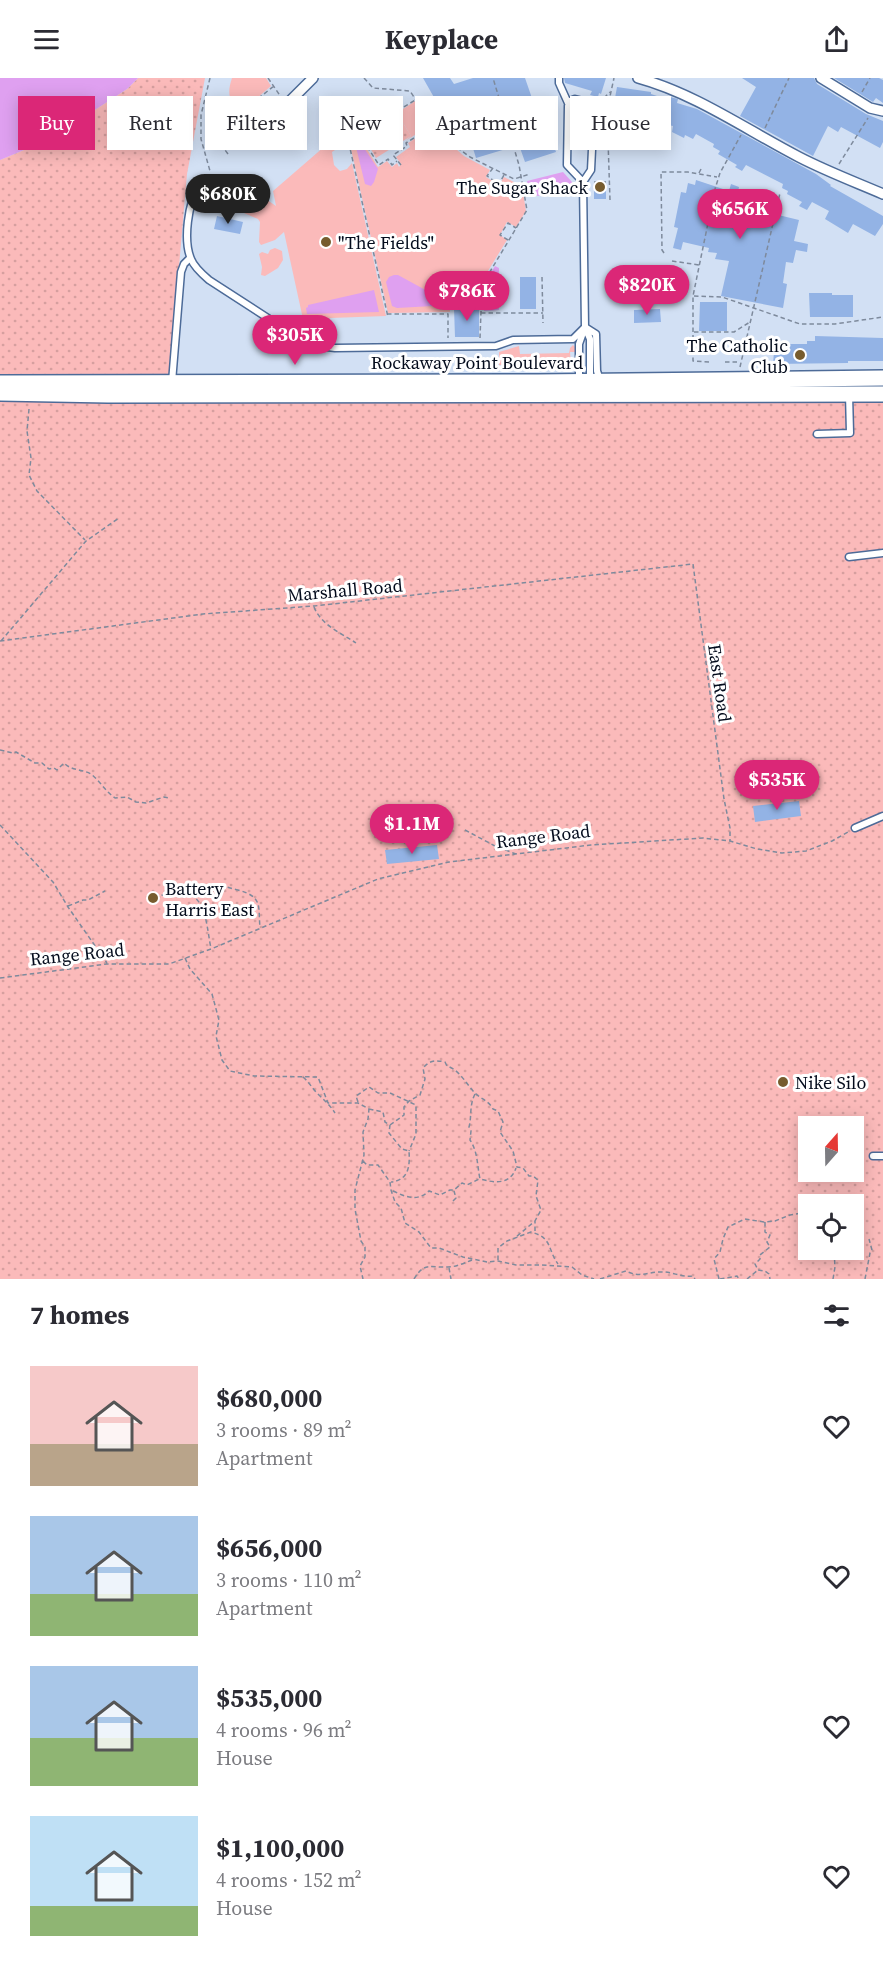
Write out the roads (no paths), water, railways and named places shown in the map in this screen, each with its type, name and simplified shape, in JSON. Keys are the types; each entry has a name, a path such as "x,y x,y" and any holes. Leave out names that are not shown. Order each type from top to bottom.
{"street":[{"path":"294,96 313,78"},
{"path":"638,78 693,98 797,156 883,194"},
{"path":"821,78 878,110"},
{"name":"Rockaway Point Boulevard","path":"0,393 194,389 849,386 883,378"},
{"name":"Rockaway Point Boulevard","path":"0,383 172,382 194,389"},
{"name":"Rockaway Point Boulevard","path":"849,386 883,394"}],"lane":[{"path":"559,78 568,103 567,165 583,182"},
{"path":"568,103 575,99 588,102 594,109 591,170 583,182 585,327 579,344 587,386"},
{"path":"199,186 191,203 188,223 188,248 190,258 196,268 209,280 312,345 324,347 496,346 513,340 573,339 585,327"},
{"path":"172,382 181,272 184,264 190,258"},
{"path":"585,327 590,339 587,386"},
{"path":"585,327 596,334 597,370 587,386"},
{"path":"817,434 850,433 849,386"},
{"path":"849,557 883,554"},
{"path":"855,828 883,816"},
{"path":"873,1156 883,1156"}],"place":[{"name":"The Sugar Shack","path":"600,187"},
{"name":"\"The Fields\"","path":"326,242"},
{"name":"The Catholic Club","path":"800,355"},
{"name":"Battery Harris East","path":"153,898"},
{"name":"Nike Silo","path":"783,1082"}]}
